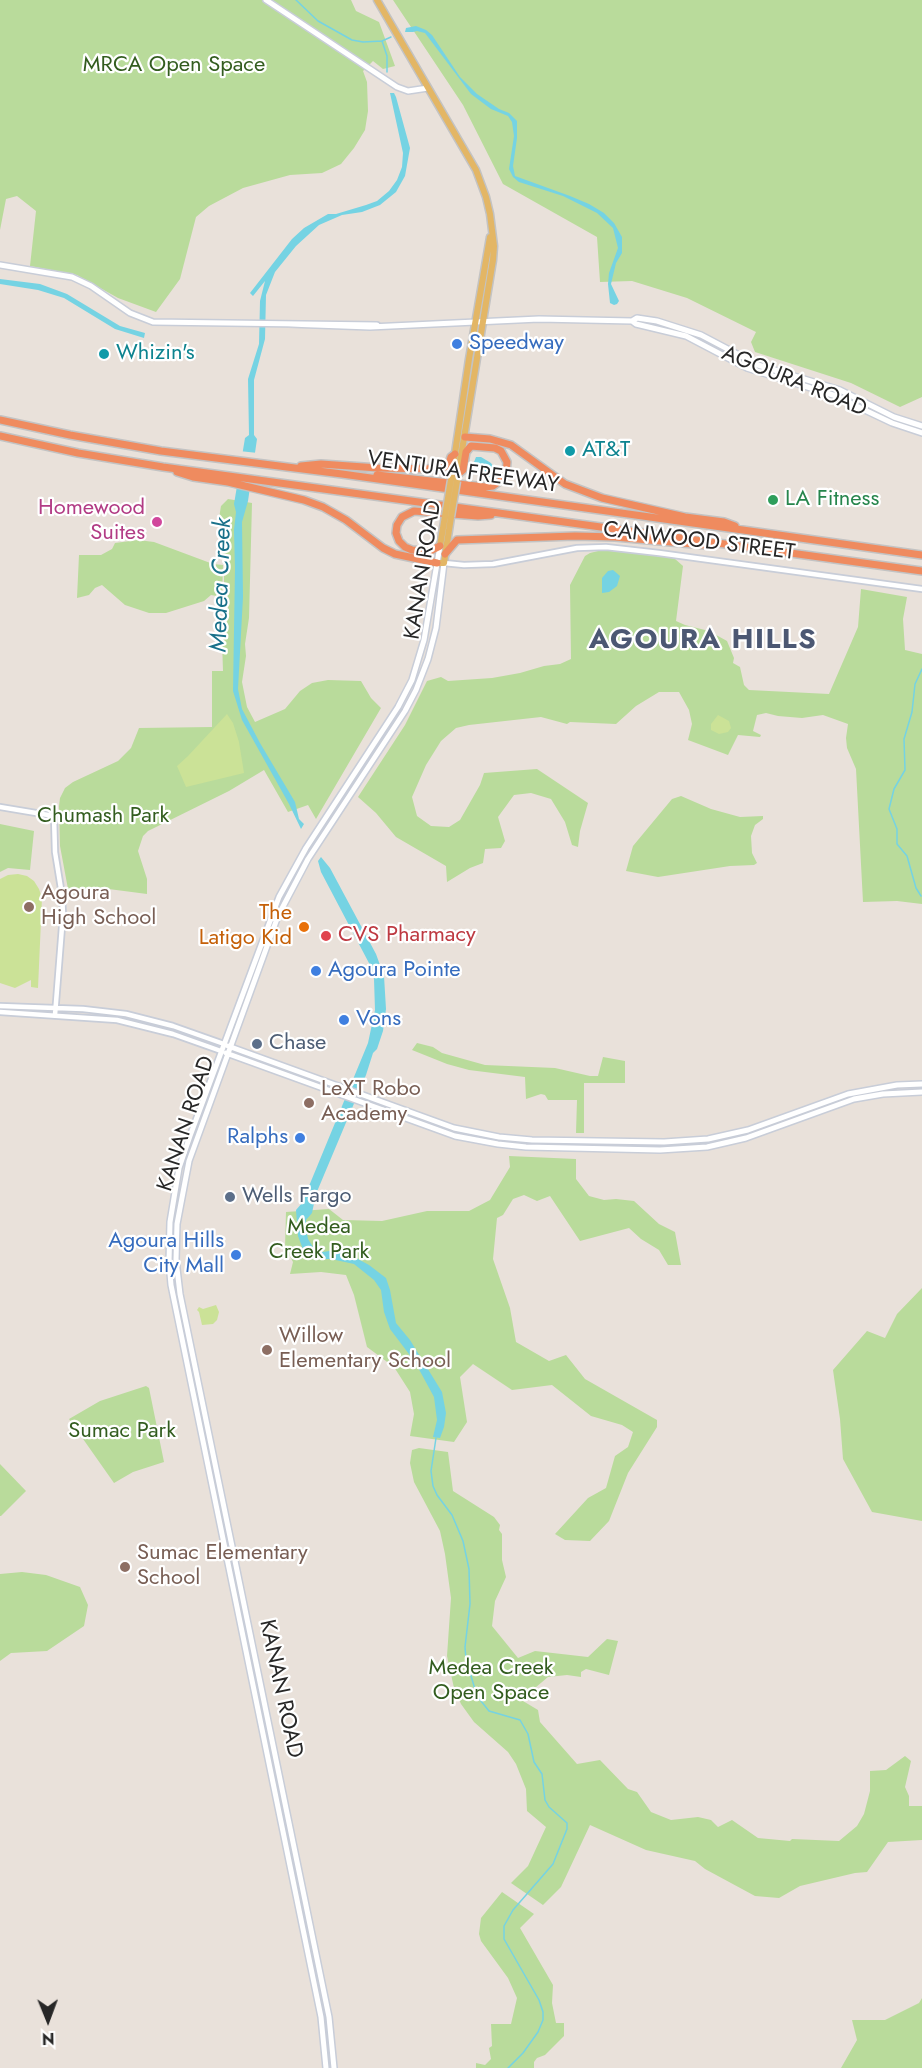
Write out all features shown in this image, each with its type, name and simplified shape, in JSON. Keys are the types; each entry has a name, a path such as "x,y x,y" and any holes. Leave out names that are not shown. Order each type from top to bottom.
{"highway":[{"name":"VENTURA FREEWAY","path":"0,420 115,444 922,555"},
{"name":"VENTURA FREEWAY","path":"0,436 78,453 229,479 255,479 922,571"},
{"path":"461,437 490,439 511,445 549,474 581,491 602,498 685,517 724,522 748,532"},
{"path":"342,474 373,474 485,487 493,486 502,479 506,474 507,462 501,451 495,448 471,446 466,452 463,470 455,478"},
{"path":"292,468 321,464 438,469 448,466 451,457 455,454"},
{"path":"229,479 254,488 314,503 346,520 383,548 395,554 441,563"},
{"path":"440,546 430,551 412,550 405,547 396,533 398,522 402,517 414,511 478,516 506,514"},
{"path":"445,554 456,540 575,536 615,537 697,546 726,545"}],"main road":[{"path":"266,0 402,89 414,91 428,87"},
{"name":"KANAN ROAD","path":"326,2068 321,2017 171,1285 169,1262 170,1222 180,1168 225,1052 230,1047 285,900 308,859 405,711 428,659 439,610 440,546 455,478 491,231 486,197 476,170 377,0"},
{"name":"AGOURA ROAD","path":"0,265 72,277 91,286 130,313 153,322 370,327 539,319 632,321 638,318 657,321 689,330 758,365 840,390 894,417 922,426"},
{"name":"AGOURA ROAD","path":"632,321 636,324 686,336 747,368 833,394 879,418 922,433"},
{"name":"KANAN ROAD","path":"455,478 455,454 461,437"},
{"name":"KANAN ROAD","path":"334,2068 329,2016 178,1278 177,1224 185,1177 225,1052 224,1044 271,915 291,873 398,707 412,680 445,554 448,517"},
{"path":"224,1044 455,1136 498,1144 533,1147 679,1149 714,1146 746,1138 854,1100 883,1094 922,1092"},
{"path":"225,1052 347,1093"},
{"path":"357,1097 454,1128 499,1137 532,1140 672,1142 734,1134 848,1094 897,1085 922,1084"}],"street":[{"name":"CANWOOD STREET","path":"441,563 493,564 577,548 606,547 922,589"},
{"path":"0,807 54,816 55,852 63,914 55,1015"},
{"path":"0,1006 83,1009 126,1014 173,1026 224,1044"},
{"path":"0,1012 95,1017 135,1024 225,1052"}],"green space":[{"name":"MRCA Open Space","path":"0,0 351,0 356,11 379,22 395,66 383,69 373,61 363,71 367,82 368,111 365,130 341,164 322,173 290,175 243,188 209,206 196,217 180,279 156,312 118,298 77,275 30,266 36,211 17,196 6,199 0,230"},
{"path":"393,0 922,0 922,397 900,407 851,383 755,352 751,342 756,332 687,298 632,281 600,282 597,237 503,184 463,105"},
{"name":"Chumash Park","path":"228,499 252,503 249,618 242,682 247,707 255,722 285,709 300,691 312,683 328,680 361,681 371,698 381,708 316,819 308,805 288,812 264,770 229,791 148,831 143,836 138,851 147,879 147,894 101,888 68,889 60,846 59,806 65,788 118,761 131,748 139,728 212,727 212,671 223,671 222,641 229,613 224,588 224,557 219,548 221,506"},
{"path":"138,540 154,542 213,564 223,565 222,597 211,595 204,601 166,613 149,613 125,605 102,585 95,588 89,595 77,598 79,555 101,555 112,549 115,543"},
{"path":"602,550 674,558 683,566 676,621 709,631 727,641 734,658 733,663 740,667 744,685 749,690 829,694 858,627 861,589 907,597 903,619 905,650 922,654 922,904 897,901 863,902 856,769 847,748 848,724 823,715 802,718 766,713 757,715 753,731 761,735 760,737 738,735 728,755 688,740 692,724 689,710 679,692 659,692 636,706 616,724 570,722 567,724 541,717 456,728 441,741 426,765 412,797 417,816 431,826 449,827 460,820 480,785 484,773 537,769 588,803 578,847 572,845 565,822 551,799 531,793 514,795 498,817 505,841 501,848 485,849 483,863 447,882 446,866 396,837 376,813 358,797 405,725 427,681 441,677 448,681 492,678 560,664 571,659 570,585 585,556"},
{"path":"227,714 233,723 239,742 244,773 186,787 177,766"},
{"path":"718,715 729,721 731,728 728,732 719,734 711,730 711,724"},
{"path":"681,796 711,809 740,817 763,816 763,819 755,825 751,836 752,853 757,863 658,877 626,871 633,846 672,799"},
{"path":"0,824 34,831 30,870 8,868 0,872"},
{"path":"18,874 34,881 42,898 38,988 31,987 31,980 15,988 0,983 0,879"},
{"path":"417,1043 433,1047 442,1053 485,1065 555,1068 590,1076 598,1076 603,1057 625,1061 625,1083 584,1083 584,1133 576,1133 577,1100 548,1100 545,1095 541,1094 526,1099 525,1077 469,1070 447,1064 412,1050"},
{"name":"Medea Creek Park","path":"509,1156 576,1159 576,1179 589,1196 604,1200 634,1201 659,1224 675,1232 681,1265 668,1265 659,1250 629,1228 580,1241 550,1196 537,1201 524,1195 513,1199 503,1215 497,1218 493,1259 510,1308 516,1342 549,1361 566,1355 585,1379 657,1420 657,1427 628,1473 609,1521 590,1541 565,1540 555,1534 588,1498 606,1488 615,1456 628,1447 633,1432 622,1425 591,1416 552,1385 512,1390 473,1364 460,1377 467,1422 454,1442 410,1436 414,1414 410,1392 394,1367 367,1347 354,1295 346,1275 321,1272 290,1274 293,1262 285,1247 286,1212 329,1209 343,1220 382,1221 427,1211 469,1211 490,1200 510,1167"},
{"path":"922,1288 922,1521 872,1512 843,1459 833,1370 867,1331 885,1338 897,1314"},
{"path":"216,1305 219,1312 217,1320 213,1324 202,1325 197,1310 199,1307 203,1309"},
{"name":"Sumac Park","path":"146,1386 149,1388 164,1462 133,1472 114,1483 69,1419 100,1401"},
{"name":"Medea Creek Open Space","path":"419,1448 448,1452 453,1491 494,1517 500,1525 502,1560 506,1577 495,1601 492,1626 518,1658 535,1651 588,1657 607,1639 618,1641 609,1675 586,1669 581,1672 581,1677 567,1675 548,1677 529,1693 529,1698 523,1701 538,1710 540,1722 577,1764 600,1760 628,1789 637,1792 651,1812 671,1820 698,1817 711,1820 718,1827 732,1820 758,1838 790,1841 792,1839 839,1841 857,1826 864,1814 870,1791 870,1771 886,1770 905,1756 911,1761 905,1787 909,1796 909,1806 922,1806 922,1840 888,1842 867,1872 800,1886 779,1898 755,1896 705,1869 695,1861 646,1850 590,1825 561,1887 543,1905 511,1883 528,1866 546,1827 527,1811 526,1789 516,1764 508,1752 474,1722 461,1704 454,1688 447,1656 451,1598 445,1554 440,1531 414,1482 410,1463 412,1450"},
{"path":"0,1464 26,1491 1,1516 0,1516"},
{"path":"22,1572 46,1575 80,1587 88,1605 84,1626 47,1651 11,1653 0,1661 0,1574"},
{"path":"502,1892 534,1914 520,1928 553,1985 552,2003 556,2023 564,2023 564,2036 545,2055 537,2058 534,2068 476,2068 476,2063 485,2065 491,2059 489,2048 492,2046 491,2024 511,2024 517,1998 508,1978 481,1941 479,1934 481,1918"},
{"path":"922,1998 922,2068 841,2068 857,2040 852,2020 885,2020 919,2003"}],"water":[{"path":"416,26 432,35 460,77 477,94 509,113 517,121 513,166 515,176 589,204 604,213 614,223 622,237 622,253 616,263 611,284 619,301 617,304 610,303 608,284 609,273 618,248 613,228 597,213 563,196 519,182 513,177 509,169 514,136 512,122 508,116 491,109 471,94 425,33 405,32 406,28"},
{"path":"390,93 394,93 396,97 410,148 405,176 396,192 380,205 362,212 342,215 319,225 296,246 275,272 266,295 265,339 254,380 254,435 257,439 248,501 242,522 243,597 238,689 242,709 295,802 299,819 304,824 301,829 242,720 233,691 236,512 234,504 245,438 249,435 248,379 259,344 260,301 265,281 253,296 250,293 292,239 304,228 328,214 336,214 377,201 397,180 402,167 403,153"},
{"path":"0,279 40,284 67,294 120,326 145,333 144,338 115,329 64,298 38,290 0,284"},
{"path":"476,457 481,457 491,463 495,469 493,476 487,477 479,471 474,462"},
{"path":"613,570 620,576 617,586 609,592 602,593 602,578 608,571"},
{"path":"321,857 330,868 376,954 384,976 386,1009 383,1031 377,1049 373,1053 316,1194 312,1213 306,1220 308,1239 313,1247 323,1252 335,1250 345,1252 369,1265 386,1278 396,1323 410,1340 442,1392 446,1413 440,1438 433,1437 437,1420 434,1397 415,1362 390,1329 384,1312 381,1290 374,1280 354,1264 331,1259 314,1259 304,1252 298,1236 296,1210 302,1203 368,1043 375,1010 374,979 370,965 321,872 318,861"}],"pier":[{"path":"239,451 258,453 252,490 233,486"}],"waterway":[{"name":"Medea Creek","path":"296,0 318,21 352,40 382,41 387,56 387,72"},
{"path":"382,41 391,37"},
{"path":"921,896 916,888 907,856 897,844 897,829 889,809 894,789 905,770 904,739 912,712 915,684 922,669"},
{"name":"Medea Creek","path":"436,1438 431,1471 433,1486 452,1515 463,1541 469,1569 470,1604 465,1647 466,1659 477,1696 489,1711 520,1720 528,1734 534,1762 542,1774 545,1800 549,1807 567,1823 567,1829 553,1864 513,1910 504,1926 504,1939 539,2000 543,2012 543,2020 538,2032 523,2053 508,2068"}],"place":[{"name":"Speedway","path":"457,344"},
{"name":"Whizin's","path":"104,354"},
{"name":"AT&T","path":"570,451"},
{"name":"LA Fitness","path":"773,500"},
{"name":"Homewood Suites","path":"157,522"},
{"name":"Agoura High School","path":"29,907"},
{"name":"The Latigo Kid","path":"304,927"},
{"name":"CVS Pharmacy","path":"326,936"},
{"name":"Agoura Pointe","path":"316,971"},
{"name":"Vons","path":"344,1020"},
{"name":"Chase","path":"257,1044"},
{"name":"LeXT Robo Academy","path":"309,1103"},
{"name":"Ralphs","path":"300,1138"},
{"name":"Wells Fargo","path":"230,1197"},
{"name":"Agoura Hills City Mall","path":"236,1255"},
{"name":"Willow Elementary School","path":"267,1350"},
{"name":"Sumac Elementary School","path":"125,1567"}],"district":[{"name":"AGOURA HILLS","path":"703,641"}]}
